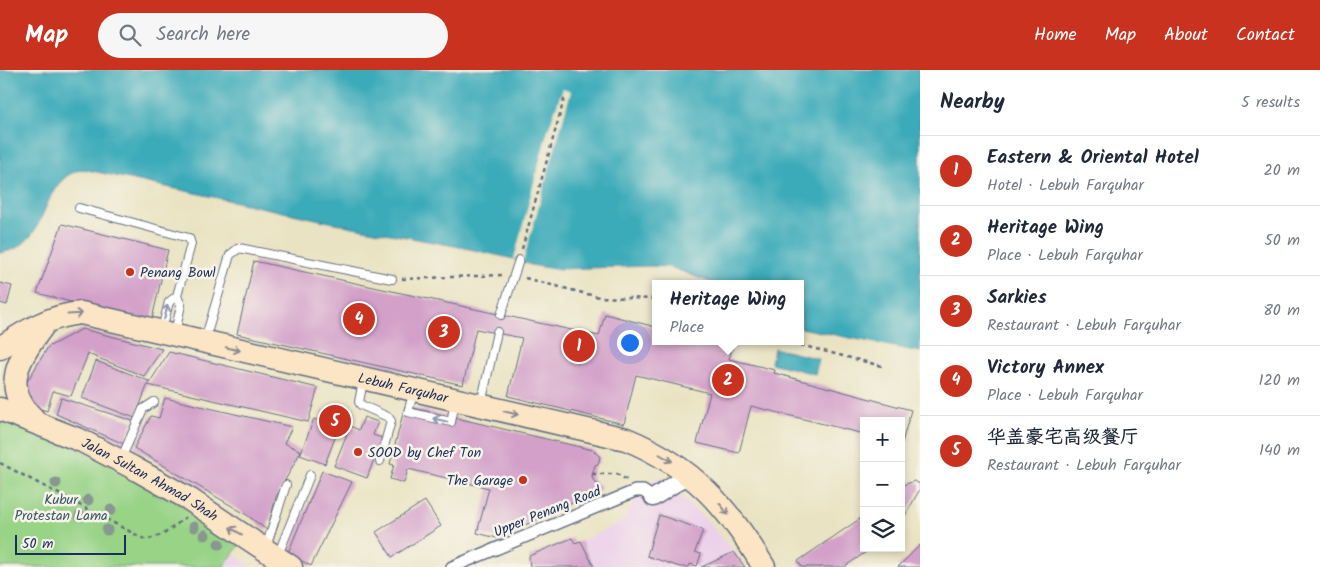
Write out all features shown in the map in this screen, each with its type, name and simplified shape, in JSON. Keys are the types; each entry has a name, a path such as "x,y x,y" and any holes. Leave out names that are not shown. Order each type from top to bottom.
{"main road":[{"name":"Lebuh Farquhar","path":"0,348 46,322 68,314 81,313 626,440 667,458 690,474 716,499 764,567"},
{"path":"42,424 15,402 10,384 13,372 26,349 46,322"},
{"name":"Jalan Sultan Ahmad Shah","path":"0,409 82,441 120,461 189,499 278,558"}],"street":[{"path":"648,495 690,474"},
{"name":"Upper Penang Road","path":"452,567 635,491 648,495"}],"lane":[{"path":"79,208 189,238 191,244 177,296 169,302 168,333"},
{"path":"205,342 230,256 239,248 392,279"},
{"path":"501,315 519,260"},
{"path":"168,333 181,305 177,296"},
{"path":"480,406 497,332"},
{"path":"363,379 358,402 388,417 391,421 380,461"},
{"path":"120,461 143,409 154,402"},
{"path":"278,558 310,475"},
{"path":"278,558 286,485"}],"path":[{"path":"519,260 565,96"},
{"path":"801,345 882,366"},
{"path":"0,463 146,540 164,534 187,516"},
{"path":"592,474 617,474 648,495"}],"shaded area":[{"path":"658,476 707,520 734,552 701,567 594,567 581,541 623,521 636,497"},
{"path":"233,554 253,567 223,567"}],"green space":[{"name":"Kubur Protestan Lama","path":"0,411 135,476 241,543 223,567 0,567"}],"water":[{"path":"0,70 920,70 920,352 804,329 804,280 704,280 670,267 650,266 555,269 531,265 514,259 465,248 353,227 83,169 68,175 57,186 29,238 17,248 0,253"},
{"path":"774,348 819,359 815,374 771,363"}],"pier":[{"path":"563,88 571,91 523,262 514,259 547,133"}],"building":[{"path":"62,224 168,250 151,323 37,293"},
{"path":"254,261 599,336 605,314 652,326 652,345 733,345 729,359 775,370 774,373 911,410 905,432 905,417 860,417 860,433 751,406 739,453 697,443 710,393 636,375 624,424 508,396 522,338 476,329 463,385 237,334"},
{"path":"0,283 12,286 7,305 0,303"},
{"path":"82,329 162,349 144,376 88,354 71,396 53,391 47,411 28,405 22,390 48,347"},
{"path":"169,352 318,388 308,422 148,385"},
{"path":"96,361 149,381 135,418 82,398"},
{"path":"61,398 133,421 124,444 56,414"},
{"path":"165,398 292,427 284,443 301,451 276,497 267,530 247,515 134,448 151,416 159,418"},
{"name":"The Garage","path":"405,406 593,450 600,457 598,464 595,465 592,476 594,482 600,485 600,490 497,538 477,533 489,488 408,469 404,483 390,479 394,465 390,464"},
{"path":"324,410 343,417 325,464 300,455 314,419 320,421"},
{"name":"SOOD by Chef Ton","path":"364,417 378,422 373,435 382,438 367,478 334,466 350,426 359,430"},
{"path":"322,471 352,482 311,566 288,553"},
{"path":"914,481 920,484 920,489 905,516 905,507 905,484"},
{"path":"425,501 441,526 392,557 376,532"},
{"path":"659,515 703,530 695,552 701,554 697,566 690,564 689,567 680,567 647,556"},
{"path":"860,519 860,552 866,552 844,567 802,567 798,561"},
{"path":"572,538 575,543 581,541 594,567 530,567 529,556"},
{"path":"920,545 920,567 898,567"},
{"path":"734,552 745,567 701,567 706,565"}],"place":[{"name":"Penang Bowl","path":"130,272"},
{"name":"Victory Annex","path":"359,319"},
{"name":"Sarkies","path":"444,332"},
{"name":"Eastern & Oriental Hotel","path":"579,346"},
{"name":"Heritage Wing","path":"728,380"},
{"name":"华盖豪宅高级餐厅","path":"335,421"},
{"name":"SOOD by Chef Ton","path":"358,452"},
{"name":"The Garage","path":"523,480"}]}
